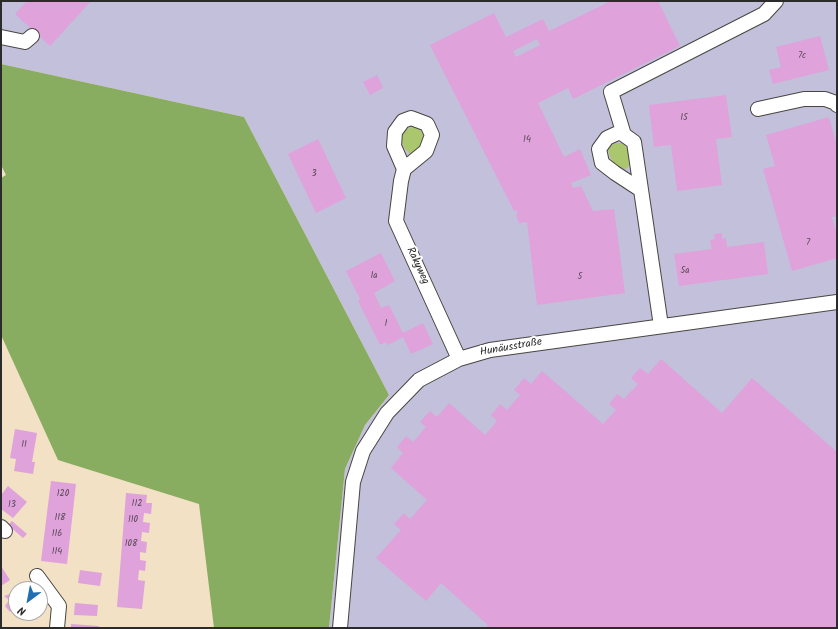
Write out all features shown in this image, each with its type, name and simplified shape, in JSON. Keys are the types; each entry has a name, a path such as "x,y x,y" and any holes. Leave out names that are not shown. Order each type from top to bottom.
{"street":[{"path":"624,135 611,92 764,14 776,1"},
{"path":"1,37 25,42 32,36"},
{"path":"758,109 804,98 825,99 836,103 837,105"},
{"path":"641,190 614,173 602,163 599,148 607,138 620,132 634,142 661,326"},
{"name":"Rakyweg","path":"404,169 396,221 459,359"},
{"name":"Hunäusstraße","path":"340,628 353,482 363,451 387,413 419,380 459,359 490,350 837,302"},
{"path":"37,576 59,606 57,628"}],"shaded area":[{"path":"1,1 837,1 837,628 329,628 345,469 365,425 389,395 244,117 1,64"}],"green space":[{"path":"1,64 244,117 389,395 365,425 345,469 329,628 214,628 199,504 58,460 1,335 1,178 6,175 1,165"},
{"path":"412,127 419,128 424,135 423,143 417,151 410,154 402,143 402,135 405,130"},
{"path":"623,143 628,150 630,165 626,169 620,168 610,157 608,150 611,145"}],"building":[{"path":"27,1 91,1 50,46 15,14"},
{"path":"611,1 658,1 680,46 573,99 568,88 538,103 564,157 580,149 591,175 571,183 573,188 581,186 593,211 614,209 625,293 537,305 527,222 519,223 516,210 514,211 430,45 494,13 506,37 543,19 549,31","holes":["537,39 540,45 516,57 513,51"]},
{"path":"820,36 829,70 773,84 769,70 781,67 776,47"},
{"path":"377,75 383,88 370,95 363,82"},
{"path":"726,95 732,137 716,139 722,185 677,191 671,145 654,147 649,105"},
{"path":"829,117 837,146 837,216 832,217 837,234 837,258 792,271 763,169 775,166 766,135"},
{"path":"318,139 346,198 316,213 288,154"},
{"path":"722,233 722,239 726,238 727,247 764,242 768,274 679,286 674,254 712,249 710,240 715,239 714,234"},
{"path":"381,253 395,281 374,293 381,308 389,305 403,333 423,323 433,344 411,354 403,337 388,345 386,342 380,345 358,301 360,299 346,271"},
{"path":"661,359 722,413 752,378 837,452 837,628 485,628 488,625 441,583 426,601 376,558 401,530 394,524 404,513 410,519 427,500 391,468 403,453 397,447 406,436 413,442 426,427 420,422 430,411 437,417 449,403 485,435 497,421 491,415 500,404 507,410 520,395 514,390 524,378 531,384 542,371 603,424 616,410 609,404 617,394 624,399 638,384 631,378 640,368 648,374"},
{"path":"15,429 37,433 32,462 35,462 33,474 14,471 16,459 10,458"},
{"path":"51,481 76,484 67,564 41,561"},
{"path":"8,486 27,502 13,518 1,509 1,495"},
{"path":"126,493 147,495 146,503 152,503 151,514 144,513 143,522 150,523 149,533 142,532 141,541 147,542 146,553 140,552 140,560 146,561 145,571 139,570 138,580 145,581 142,609 117,607"},
{"path":"12,521 27,534 23,538 8,525"},
{"path":"1,566 10,580 1,586"},
{"path":"80,570 102,573 100,586 78,583"},
{"path":"8,602 8,610 5,606"},
{"path":"75,603 98,605 97,616 74,615"},
{"path":"71,624 99,626 98,628 71,628"}]}
